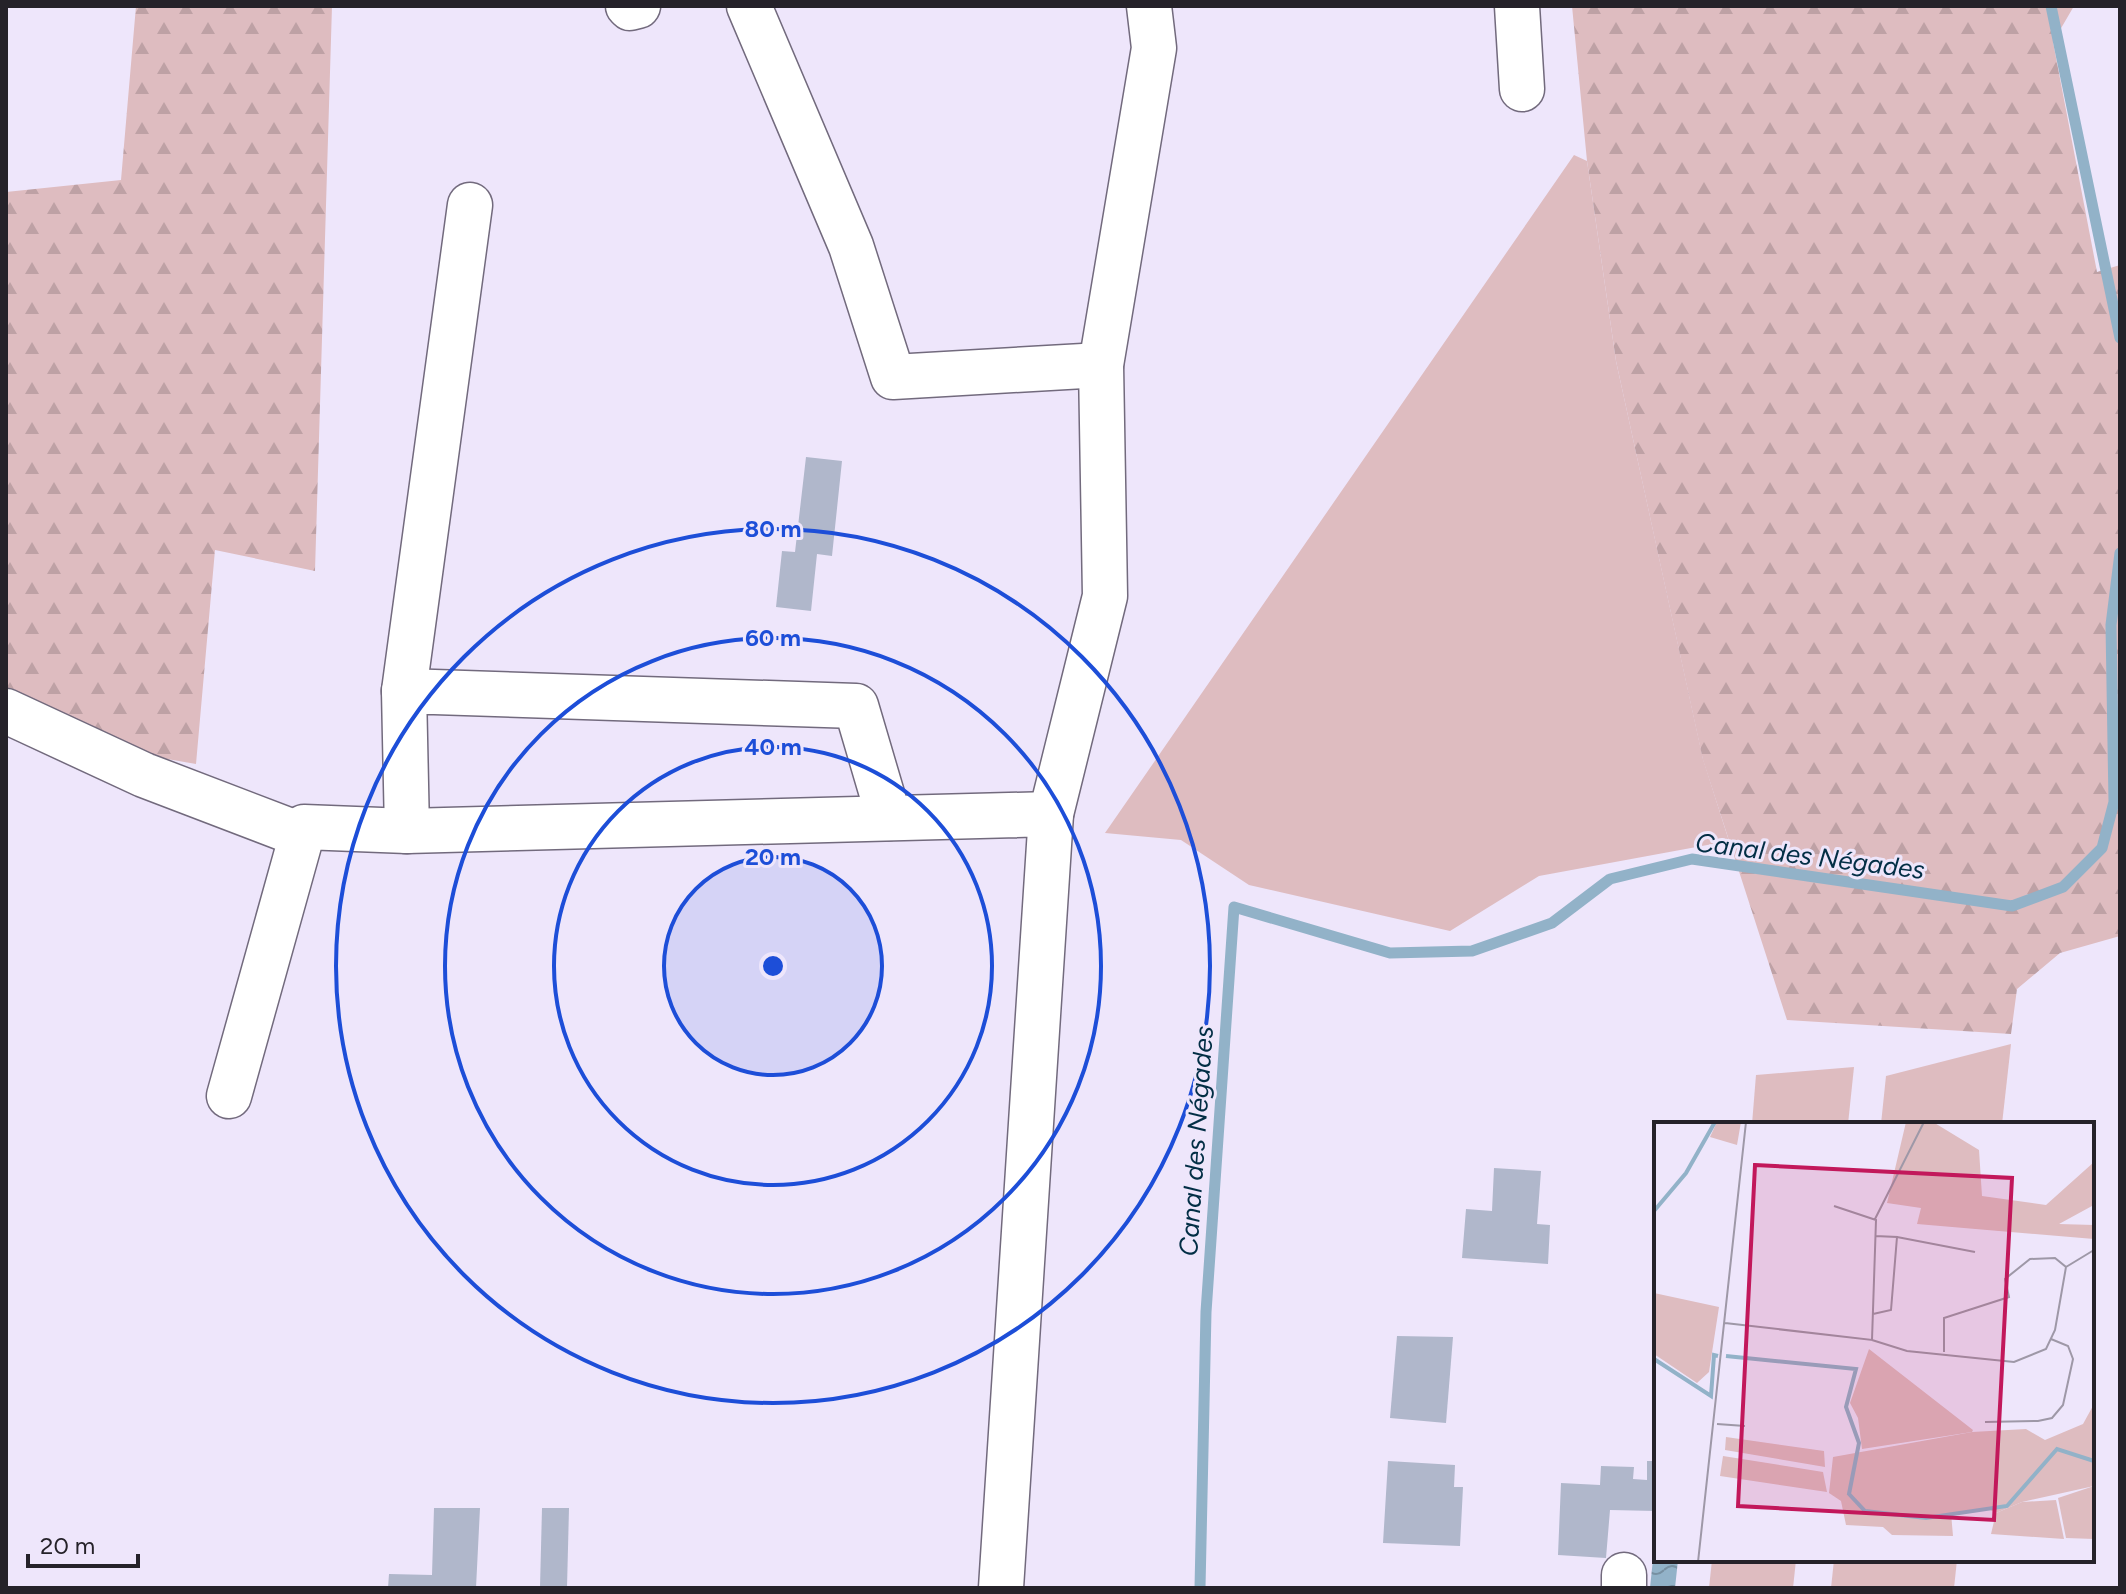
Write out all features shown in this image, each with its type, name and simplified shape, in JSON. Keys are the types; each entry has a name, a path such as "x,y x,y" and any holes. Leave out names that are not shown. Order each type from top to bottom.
{"lane":[{"path":"628,6 638,6"},
{"path":"749,6 851,246 893,377 1101,365"},
{"path":"1001,1588 1051,814 1105,596 1101,365 1154,48 1149,6"},
{"path":"1517,6 1522,89"},
{"path":"407,831 404,691 470,205"},
{"path":"404,691 856,706 889,818"},
{"path":"6,711 144,775 301,835"},
{"path":"229,1096 304,827 407,831 1051,814"}],"green space":[{"path":"136,6 332,6 315,571 215,550 196,764 6,731 6,192 121,180"},
{"path":"1572,6 2074,6 2053,42 2097,272 2120,265 2120,936 2060,953 2017,989 2011,1034 1787,1020 1703,760 1616,361 1587,161"},
{"path":"1574,155 1587,161 1616,361 1703,759 1729,841 1539,876 1450,931 1249,885 1181,840 1105,833"},
{"path":"2011,1044 2002,1122 1881,1122 1886,1076"},
{"path":"1854,1067 1848,1122 1752,1122 1756,1075"},
{"path":"1712,1562 1796,1562 1793,1588 1709,1588"},
{"path":"1834,1562 1957,1562 1954,1588 1831,1588"}],"water":[{"path":"1654,1549 1654,1562 1678,1562 1675,1588 1650,1588"}],"building":[{"path":"806,457 842,461 832,556 817,554 811,611 776,607 782,551 795,552"},
{"path":"1494,1168 1541,1171 1537,1224 1550,1225 1548,1264 1462,1258 1466,1209 1492,1211"},
{"path":"1397,1336 1453,1337 1446,1423 1390,1418"},
{"path":"1388,1461 1455,1465 1454,1487 1463,1487 1460,1546 1383,1543"},
{"path":"1647,1461 1654,1461 1654,1511 1610,1510 1606,1558 1558,1555 1561,1483 1600,1485 1601,1466 1634,1467 1633,1479 1647,1480"},
{"path":"434,1508 480,1508 476,1588 388,1588 389,1574 432,1575"},
{"path":"542,1508 569,1508 567,1588 540,1588"}],"waterway":[{"name":"Canal des Négades","path":"2051,6 2120,338"},
{"name":"Canal des Négades","path":"1200,1588 1206,1312 1234,907 1390,953 1472,951 1552,923 1610,879 1692,859 2012,906 2063,887 2102,848 2114,802 2111,625 2120,553"}]}
